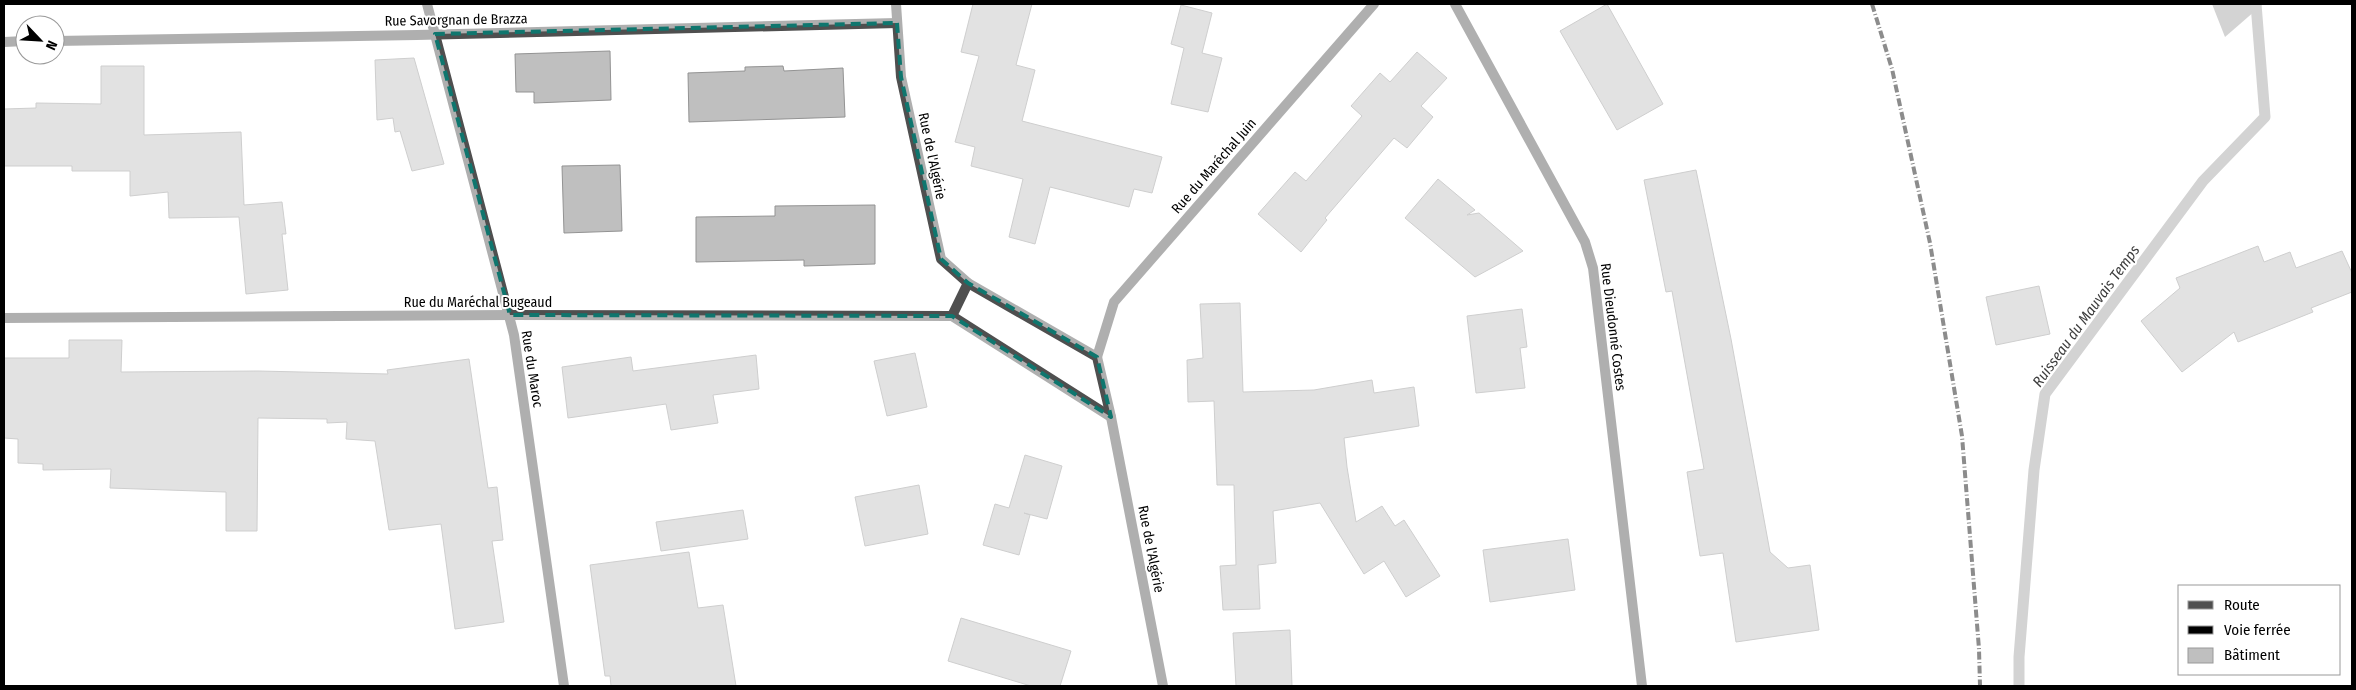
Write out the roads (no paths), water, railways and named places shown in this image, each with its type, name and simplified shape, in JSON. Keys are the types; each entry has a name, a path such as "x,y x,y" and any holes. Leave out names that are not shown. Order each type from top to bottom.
{"street":[{"name":"Rue du Maroc","path":"426,4 436,34 510,315 564,686"},
{"name":"Rue de l'Algérie","path":"896,4 901,77 941,259 968,283 1097,357 1111,417 1163,686"},
{"name":"Rue du Maréchal Juin","path":"1097,357 1114,302 1374,4"},
{"name":"Rue Dieudonné Costes","path":"1455,4 1585,242 1593,268 1642,686"},
{"name":"Rue Savorgnan de Brazza","path":"65,41 436,34 896,22"},
{"path":"968,283 952,316 1111,417"},
{"name":"Rue du Maréchal Bugeaud","path":"4,318 510,315 952,316"}],"waterway":[{"name":"Ruisseau du Mauvais Temps","path":"2019,686 2019,657 2034,470 2045,394 2203,181 2265,117 2256,4"}],"railway":[{"path":"1872,4 1892,69 1930,243 1962,436 1979,649 1980,686"}]}
